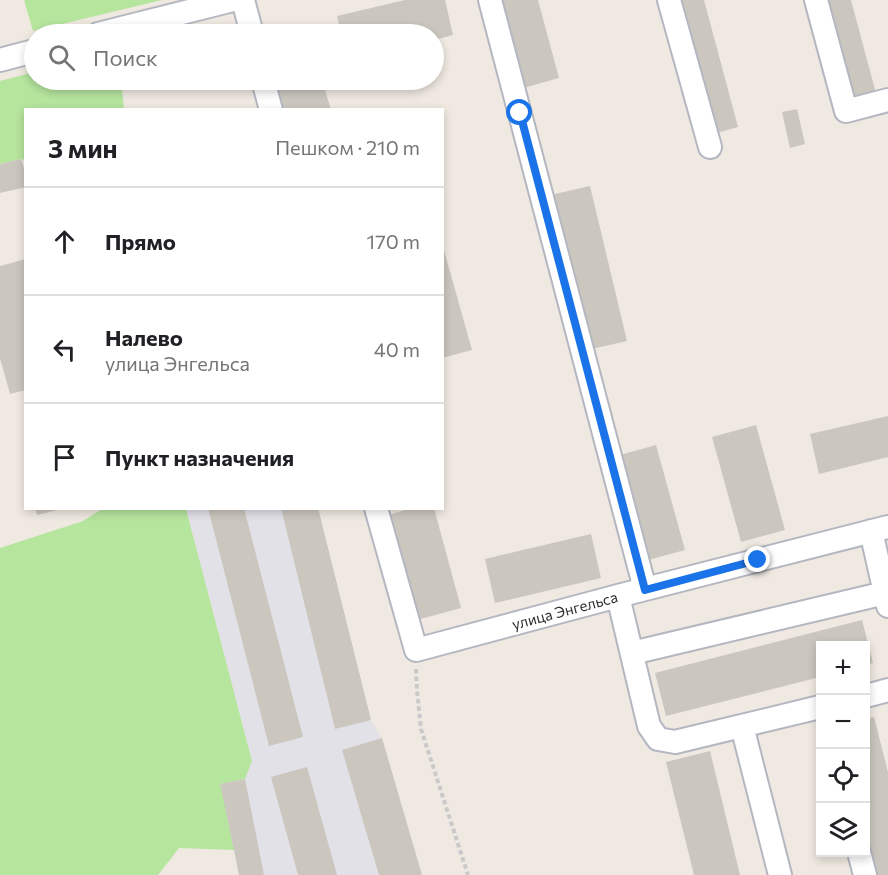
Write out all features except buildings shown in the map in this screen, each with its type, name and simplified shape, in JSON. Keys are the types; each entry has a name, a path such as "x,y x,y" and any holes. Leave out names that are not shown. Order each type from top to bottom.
{"street":[{"path":"138,24 233,0"},
{"path":"243,0 249,24"},
{"path":"490,0 645,590"},
{"path":"669,0 710,147"},
{"path":"816,0 846,111 888,100"},
{"path":"0,60 24,54"},
{"path":"266,90 270,108"},
{"path":"377,510 416,650"},
{"path":"632,653 886,600 879,529"},
{"name":"улица Энгельса","path":"416,650 879,529"},
{"path":"618,596 649,726 658,739 675,742 816,707"},
{"path":"870,695 888,690"},
{"path":"742,726 780,875"},
{"path":"860,857 865,875"}],"path":[{"path":"416,650 421,729 468,875"}],"shaded area":[{"path":"186,510 318,510 371,720 382,738 422,875 239,875 220,784 252,761"}],"green space":[{"path":"24,0 162,0 62,24 31,24"},
{"path":"24,75 24,90 122,90 124,108 24,108 24,160 0,164 0,81"},
{"path":"100,510 186,510 252,761 245,779 221,784 234,850 179,848 158,875 0,875 0,548 83,521"}],"route":[{"path":"520,113 645,590 758,560"}]}
